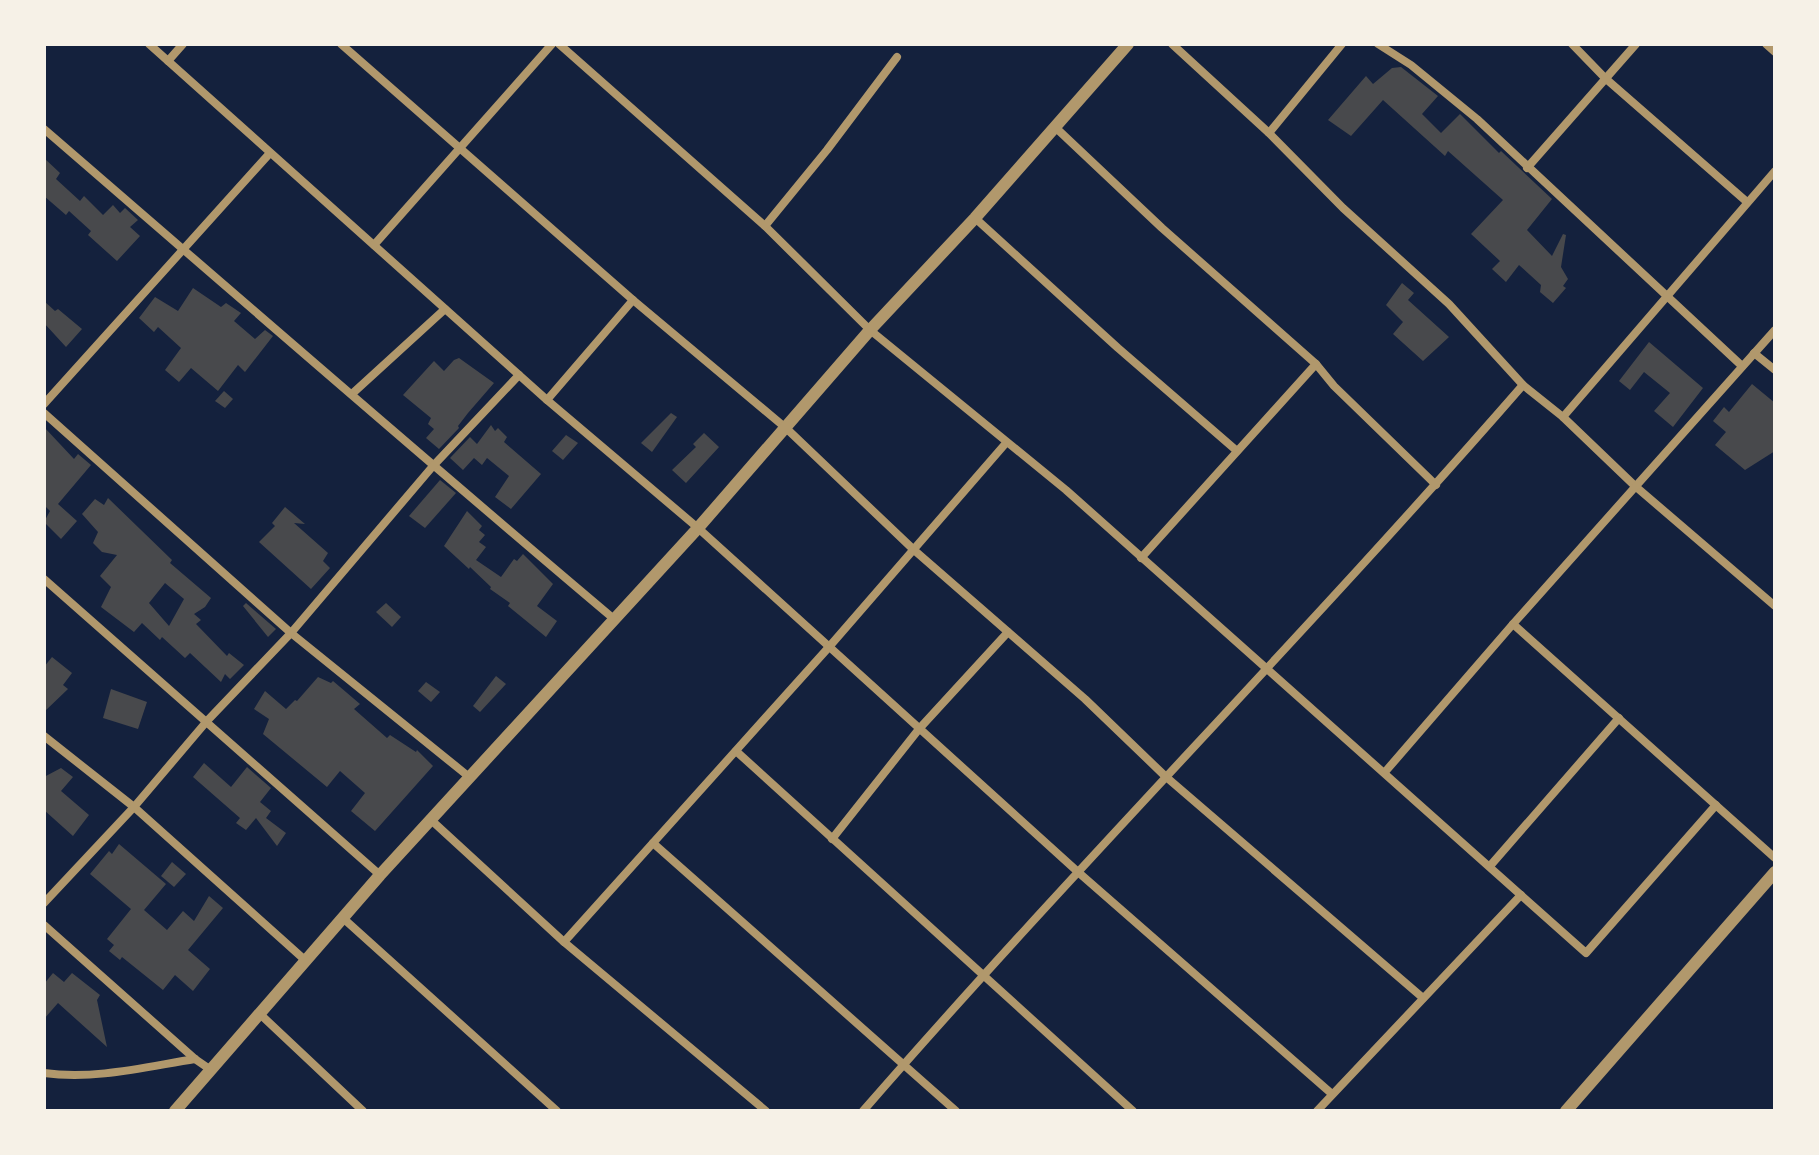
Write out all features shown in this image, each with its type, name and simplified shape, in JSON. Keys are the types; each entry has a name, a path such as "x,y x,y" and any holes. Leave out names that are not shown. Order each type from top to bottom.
{"street":[{"path":"149,44 547,400 698,528 1078,872 1332,1094"},
{"path":"168,61 183,44"},
{"path":"341,44 633,300 787,429 914,550 1085,699 1165,776 1423,998"},
{"path":"374,245 552,44"},
{"path":"559,44 765,226 870,330 1066,490 1586,953 1716,805"},
{"path":"175,1111 468,776 698,528 870,330 975,218 1128,44"},
{"path":"1172,44 1269,133 1343,208 1449,304 1523,385 1775,606"},
{"path":"1269,133 1342,44"},
{"path":"1378,44 1411,65 1477,119 1742,366"},
{"path":"1572,44 1605,78 1747,202"},
{"path":"1527,168 1636,44"},
{"path":"1767,44 1775,52"},
{"path":"765,226 897,57"},
{"path":"1055,127 1162,228 1316,364 1334,386 1436,485"},
{"path":"44,129 614,619"},
{"path":"44,404 270,153"},
{"path":"1563,417 1775,171"},
{"path":"975,218 1237,451"},
{"path":"547,400 633,300"},
{"path":"353,393 445,309"},
{"path":"1385,772 1775,330"},
{"path":"1754,353 1775,370"},
{"path":"1141,558 1316,364"},
{"path":"44,903 134,807 207,721 291,633 433,466 519,375"},
{"path":"863,1111 1165,776 1436,485 1523,385"},
{"path":"44,413 291,633 468,776"},
{"path":"564,942 829,647 1006,443"},
{"path":"44,579 380,875"},
{"path":"1513,624 1775,858"},
{"path":"832,839 919,729 1008,632"},
{"path":"1490,866 1619,718"},
{"path":"44,736 134,807 306,961"},
{"path":"736,751 1133,1111"},
{"path":"430,819 564,942 766,1111"},
{"path":"653,843 956,1111"},
{"path":"1566,1111 1775,872"},
{"path":"1317,1111 1521,895"},
{"path":"344,919 557,1111"},
{"path":"44,925 211,1070"},
{"path":"260,1014 363,1111"},
{"path":"44,1073 96,1075 195,1059"}],"building":[{"path":"1401,67 1438,96 1422,114 1441,133 1460,114 1552,199 1527,230 1552,256 1563,234 1566,235 1561,267 1568,279 1563,286 1566,288 1553,303 1540,292 1541,285 1519,265 1506,282 1492,269 1500,261 1471,234 1503,200 1448,151 1445,156 1383,100 1351,136 1328,120 1366,76 1373,84 1392,68"},
{"path":"44,158 60,173 56,179 80,201 84,196 103,215 113,205 120,213 125,208 138,220 130,227 140,236 117,261 88,235 91,231 69,211 66,215 44,196"},
{"path":"1402,283 1414,293 1408,300 1449,337 1423,361 1393,334 1403,322 1386,305"},
{"path":"193,288 221,307 226,303 241,313 234,321 255,339 265,330 273,336 245,372 238,365 218,391 191,368 179,382 165,370 181,348 158,327 154,332 139,318 155,297 178,311"},
{"path":"44,301 82,329 66,347 44,323"},
{"path":"1649,342 1703,388 1673,427 1654,411 1670,393 1644,372 1630,390 1619,381"},
{"path":"459,358 494,383 439,449 426,438 434,429 428,424 431,418 403,395 434,361 444,371"},
{"path":"1752,384 1775,403 1775,451 1745,470 1715,445 1726,432 1713,421 1724,407 1729,412"},
{"path":"224,391 233,399 225,408 215,401"},
{"path":"671,413 677,417 652,452 641,443"},
{"path":"491,425 507,437 504,442 541,474 511,509 495,497 509,476 487,458 482,465 474,458 463,470 450,458 470,437 477,444"},
{"path":"44,427 74,459 78,454 91,465 58,504 77,521 61,539 44,522 50,511 44,505"},
{"path":"704,433 719,447 686,483 672,470 696,447 693,444"},
{"path":"566,435 578,443 563,460 552,451"},
{"path":"440,480 456,493 425,528 409,516"},
{"path":"108,498 172,560 170,563 211,598 205,607 194,614 201,620 196,624 227,656 229,653 244,665 230,679 225,674 221,682 190,653 185,658 142,623 134,632 101,607 111,587 100,576 117,555 102,552 93,543 98,532 82,514 95,499 104,505","holes":["165,583 184,599 169,626 149,603"]},
{"path":"285,507 305,524 294,523 328,553 323,561 330,568 311,589 259,542 275,526 272,523"},
{"path":"467,511 482,526 479,530 485,535 479,542 486,547 476,560 501,577 514,559 517,561 523,554 553,584 537,606 557,621 546,637 444,546"},
{"path":"246,603 276,629 268,637 243,606"},
{"path":"386,603 401,617 392,627 376,612"},
{"path":"52,657 72,673 63,685 68,689 44,712 44,667"},
{"path":"496,676 506,684 480,712 473,706"},
{"path":"318,677 331,683 333,681 360,704 354,709 387,738 390,735 417,750 433,766 375,831 351,811 365,793 340,771 327,787 263,734 269,719 254,709 265,691 286,709"},
{"path":"426,682 440,692 431,702 418,691"},
{"path":"111,689 147,702 138,729 103,718"},
{"path":"204,763 231,787 247,767 271,788 260,802 271,811 266,818 286,833 277,846 256,818 246,830 236,823 240,818 193,777"},
{"path":"61,768 73,777 61,791 89,815 73,836 44,810 44,777"},
{"path":"119,844 166,884 144,910 167,930 183,911 194,921 209,896 223,908 188,950 210,969 193,991 175,975 163,990 122,957 120,960 109,951 114,945 107,939 131,909 90,874"},
{"path":"172,862 186,874 174,887 161,876"},
{"path":"53,973 64,982 72,973 100,995 97,1000 107,1047 58,1003 44,1019 44,984"}]}
